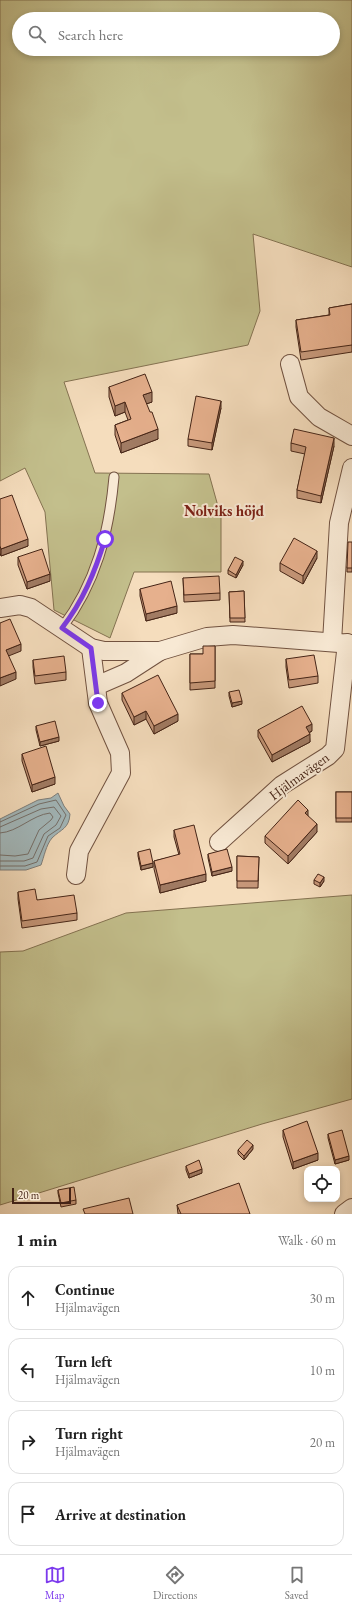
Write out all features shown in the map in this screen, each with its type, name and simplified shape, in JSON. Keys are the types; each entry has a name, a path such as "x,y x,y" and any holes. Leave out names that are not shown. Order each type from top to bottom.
{"street":[{"path":"290,364 299,397 319,417 352,436"},
{"name":"Hjälmavägen","path":"219,842 282,785 328,756 335,748 344,643 339,523 352,468"},
{"path":"0,608 20,605 31,608 91,648 104,651 160,651"},
{"path":"96,686 126,673 160,651 207,637 233,635 344,643"},
{"path":"76,874 79,851 121,773 120,753 98,703 91,648"},
{"path":"344,1214 352,1208"}],"lane":[{"path":"62,628 74,612 97,565 111,511 114,477"}],"shaded area":[{"path":"0,0 352,0 352,267 253,234 260,311 248,345 64,382 95,473 209,474 221,517 221,572 134,572 110,638 54,610 45,512 25,468 0,481"},
{"path":"352,895 352,1099 262,1124 0,1205 0,952 23,951 126,913"}],"water":[{"path":"58,793 64,806 70,814 69,819 66,826 50,841 41,865 26,870 0,870 0,819 38,800 51,798"}],"building":[{"path":"352,304 352,345 301,352 296,320 330,315 329,308"},
{"path":"145,374 152,392 143,395 150,412 152,412 158,429 121,443 115,425 131,419 125,402 115,406 109,387"},
{"path":"196,396 221,401 212,443 188,439"},
{"path":"294,429 334,438 321,496 297,490 306,447 291,443"},
{"path":"12,495 28,539 1,549 0,499"},
{"path":"294,538 317,551 303,576 280,563"},
{"path":"348,542 352,542 352,568 347,568"},
{"path":"42,549 50,574 27,582 18,557"},
{"path":"235,557 243,561 236,575 228,570"},
{"path":"219,576 220,593 184,595 183,578"},
{"path":"171,581 177,606 146,614 140,589"},
{"path":"244,591 245,618 230,618 229,592"},
{"path":"10,619 21,644 6,650 16,672 0,678 0,623"},
{"path":"203,646 215,646 215,681 190,683 190,654 203,654"},
{"path":"314,655 318,676 289,680 286,659"},
{"path":"64,656 66,672 35,676 33,660"},
{"path":"158,675 178,714 154,726 146,711 134,717 122,693"},
{"path":"239,690 242,701 232,703 229,692"},
{"path":"302,706 312,724 306,727 310,734 272,755 258,730"},
{"path":"55,721 59,737 40,742 36,726"},
{"path":"46,746 55,777 32,785 22,754"},
{"path":"336,792 352,792 352,818 336,818"},
{"path":"298,800 308,810 305,813 317,824 288,856 265,836"},
{"path":"194,825 206,874 160,885 154,861 180,854 174,830"},
{"path":"150,849 153,863 141,866 138,852"},
{"path":"227,849 232,867 212,872 208,854"},
{"path":"237,856 259,857 258,881 237,881"},
{"path":"318,874 324,877 320,883 314,880"},
{"path":"35,889 37,900 74,895 77,913 22,921 18,892"},
{"path":"307,1121 318,1153 293,1162 283,1130"},
{"path":"342,1130 349,1156 335,1160 328,1134"},
{"path":"247,1140 253,1145 244,1156 238,1150"},
{"path":"199,1160 202,1169 189,1174 186,1166"},
{"path":"239,1183 250,1214 181,1214 177,1205"},
{"path":"74,1187 76,1200 61,1203 58,1190"},
{"path":"129,1198 133,1214 85,1214 83,1209"}],"district":[{"name":"Nolviks höjd","path":"224,511"}],"route":[{"path":"98,703 91,648 62,628 74,612 87,589 97,565 105,539"}]}
